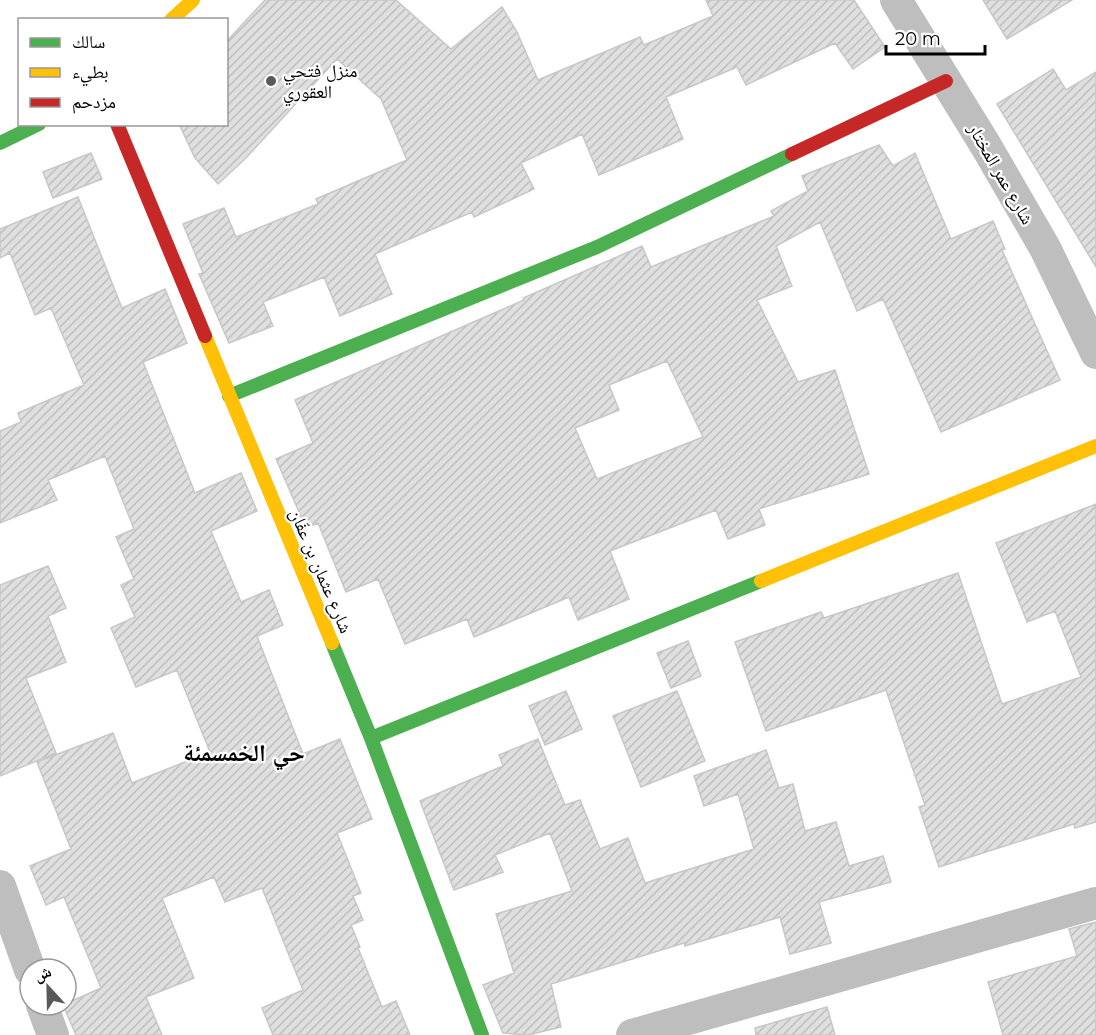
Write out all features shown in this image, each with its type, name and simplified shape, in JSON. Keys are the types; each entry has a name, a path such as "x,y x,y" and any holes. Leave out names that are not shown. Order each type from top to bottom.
{"street":[{"path":"173,18 193,0"},
{"name":"شارع عمر المختار","path":"896,0 986,146 1045,248 1096,353"},
{"path":"229,396 597,247 946,81"},
{"path":"0,143 35,126"},
{"name":"شارع عثمان بن عفّان","path":"118,126 371,738 482,1035"},
{"path":"371,738 1096,446"},
{"path":"0,886 25,957"},
{"path":"632,1035 1096,903"},
{"path":"46,1017 53,1035"}],"building":[{"path":"265,0 396,0 451,49 502,7 517,32 538,80 640,37 644,45 713,16 706,0 854,0 885,47 853,69 835,43 746,85 737,67 666,97 683,139 599,175 582,134 521,163 534,189 474,217 472,212 375,254 392,294 340,316 324,277 263,302 273,326 229,343 199,274 203,273 183,224 224,208 236,237 318,204 316,199 407,160 381,99 337,59 245,159 218,184 195,158 180,126 228,126 228,40"},
{"path":"983,0 1072,0 1007,39"},
{"path":"1053,69 1066,90 1096,72 1096,267 997,104"},
{"path":"879,145 893,166 915,153 951,239 993,221 1005,249 1002,250 1060,380 941,432 883,299 857,311 820,222 776,246 792,286 757,300 798,382 835,370 869,474 759,509 765,525 728,539 716,510 610,551 629,599 578,620 569,597 474,637 467,619 405,644 378,579 346,592 318,523 306,528 276,459 313,443 295,400 642,246 651,267 774,216 771,211 808,191 802,176","holes":["667,361 703,437 597,479 575,428 619,410 609,385"]},
{"path":"91,153 102,179 53,198 43,172"},
{"path":"78,197 122,308 165,289 187,343 143,362 195,493 241,473 257,511 211,531 241,602 269,590 283,625 257,636 303,754 340,739 372,819 337,833 361,893 353,896 363,920 351,925 382,1007 396,1001 410,1035 273,1035 262,1008 303,990 262,888 225,902 214,877 162,898 194,978 146,997 162,1035 76,1035 68,1017 78,1017 78,998 101,988 64,897 46,905 30,866 71,849 37,762 113,733 132,783 210,752 177,670 136,687 111,628 135,617 121,585 134,579 116,537 134,529 105,456 48,480 57,500 0,523 0,431 21,422 18,413 84,385 51,308 35,315 10,253 0,258 0,229"},
{"path":"1096,504 1096,822 1075,828 1074,824 939,867 919,807 925,805 886,690 766,731 735,642 821,612 824,618 958,573 1002,704 1081,677 1055,611 1027,622 996,543"},
{"path":"48,566 66,608 48,616 66,662 26,678 56,753 0,776 0,585"},
{"path":"688,641 701,676 671,688 657,653"},
{"path":"566,691 582,729 545,745 529,706"},
{"path":"677,691 705,761 641,787 613,716"},
{"path":"538,739 565,805 580,800 600,849 628,838 645,883 754,849 738,794 704,806 694,776 766,750 779,788 793,784 805,831 836,822 849,866 883,856 891,882 819,902 831,943 790,954 780,917 685,946 684,943 551,984 561,1027 528,1035 503,1033 483,985 514,973 496,914 572,891 550,833 495,855 503,872 454,890 420,801 503,766 499,755"},
{"path":"1096,922 1096,1035 1003,1035 988,982 1077,956 1069,929"},
{"path":"827,1007 835,1035 756,1035 755,1028"}],"traffic: fast":[{"path":"0,143 35,126"},
{"path":"229,396 597,247 792,154"},
{"path":"371,738 761,581"},
{"path":"332,643 371,738 482,1035"}],"traffic: slow":[{"path":"173,18 193,0"},
{"path":"205,336 332,643"},
{"path":"761,581 1096,446"}],"traffic: jam":[{"path":"792,154 946,81"},
{"path":"118,126 205,336"}],"place":[{"name":"منزل فتحي العقوري","path":"271,81"}],"district":[{"name":"حي الخمسمئة","path":"244,752"}]}
